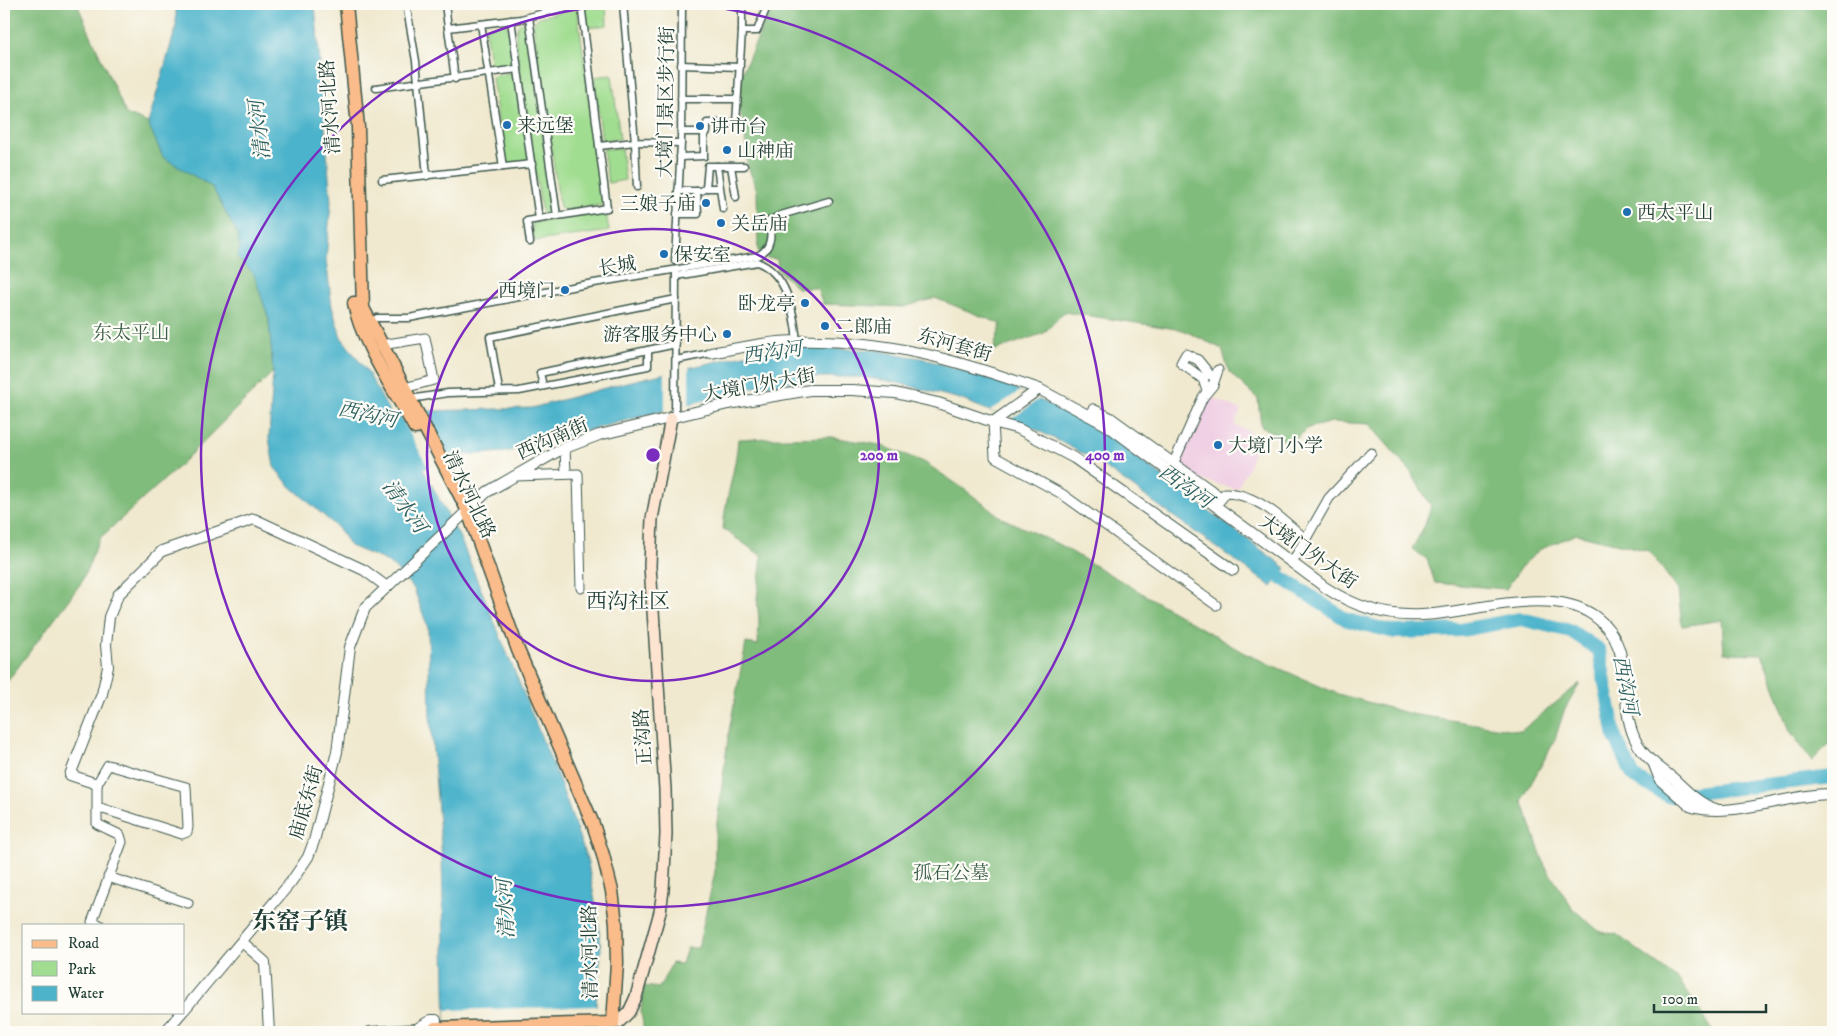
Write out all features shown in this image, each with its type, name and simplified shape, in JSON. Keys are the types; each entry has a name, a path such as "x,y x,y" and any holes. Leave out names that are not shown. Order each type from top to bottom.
{"main road":[{"name":"清水河北路","path":"339,4 351,137 354,233 353,297 360,324 408,401"},
{"name":"清水河北路","path":"346,4 358,126 362,213 363,308 438,461 593,824 612,891 616,923 617,972 607,1022"},
{"name":"正沟路","path":"607,1022 619,1022 629,1012 636,997 660,912 663,890 666,834 665,789 650,566 652,519 671,417"},
{"path":"440,1026 607,1022"}],"street":[{"path":"445,4 455,79"},
{"path":"448,28 529,17 580,4 607,208 528,221 530,242"},
{"path":"623,4 638,187"},
{"name":"大境门景区步行街","path":"675,261 681,143 682,4"},
{"path":"681,132 707,132 707,123 736,123 742,4"},
{"path":"742,31 757,31 768,4"},
{"path":"407,9 418,84 427,176"},
{"path":"529,17 557,216"},
{"path":"511,20 539,219"},
{"path":"481,24 502,167"},
{"path":"681,66 740,67"},
{"path":"376,88 418,84 518,69"},
{"path":"681,99 736,99"},
{"path":"704,132 704,156 708,166 706,188"},
{"path":"599,146 635,142 681,143"},
{"path":"680,156 704,156"},
{"path":"382,180 532,164"},
{"path":"708,166 744,166"},
{"path":"717,166 720,188 719,197 723,209"},
{"path":"731,166 736,197"},
{"path":"678,191 720,188"},
{"path":"677,214 698,214 697,191"},
{"name":"长城","path":"378,318 409,318 582,285 757,256 768,247 771,233 769,221 781,215 830,201"},
{"path":"671,417 676,364 676,274 757,262 768,266 776,274 784,289 795,323 797,341"},
{"path":"500,390 490,336 676,299"},
{"path":"381,345 425,338 434,380 408,401"},
{"name":"东河套街","path":"711,353 797,341 851,342 902,348 992,372 1040,389"},
{"path":"542,386 540,373 676,344"},
{"path":"408,401 448,393 500,390 519,391 648,366 648,350"},
{"path":"676,364 711,353"},
{"path":"1174,462 1207,391 1213,385 1214,373 1198,360 1186,354 1181,363 1203,379 1207,391"},
{"path":"1040,389 997,419 995,457 1062,494 1216,605"},
{"name":"大境门外大街","path":"1040,389 1108,426 1218,502 1292,563 1339,597 1359,606 1390,613 1435,614 1538,601 1582,608 1614,634 1619,647 1628,720 1639,747 1697,805"},
{"name":"大境门外大街","path":"671,417 766,396 810,390 852,390 895,393 997,419 1074,458 1233,570"},
{"path":"1090,415 1094,409 1110,416 1174,462 1218,502 1225,493 1236,493 1261,505 1304,538"},
{"name":"西沟南街","path":"397,577 487,492 512,476 565,448 599,436 671,417"},
{"path":"565,448 566,474"},
{"path":"1292,563 1304,538 1310,533 1329,498 1371,453"},
{"path":"512,476 578,474 581,588"},
{"path":"97,784 70,774 102,694 108,667 106,645 109,617 118,595 162,551 254,519 364,570 386,587"},
{"name":"庙底东街","path":"185,1009 301,870 311,849 337,752 350,647 365,608 397,577"},
{"name":"大境门外大街","path":"1654,764 1660,780 1697,805 1716,810 1728,810 1793,797 1833,794"},
{"path":"97,807 182,834 187,832 188,827 186,787 108,765 97,784 97,807 97,824 120,835 122,842 92,922 97,924"},
{"path":"108,877 188,903"},
{"path":"242,942 265,962 269,1032"},
{"name":"庙底东街","path":"165,1032 180,1014"},
{"path":"370,1032 417,1029 431,1020 440,1026"}],"shaded area":[{"name":"大境门小学","path":"1207,395 1241,410 1234,425 1250,431 1251,437 1256,439 1250,464 1237,489 1201,480 1179,463 1179,452"}],"green space":[{"name":"东太平山","path":"4,4 77,4 126,114 148,123 163,157 212,187 239,236 240,249 237,258 254,274 263,295 269,322 273,372 177,468 100,538 81,583 4,686"},
{"path":"584,4 606,4 607,25 587,28"},
{"path":"773,4 1833,4 1833,740 1812,761 1790,731 1762,654 1724,653 1722,620 1682,626 1678,590 1649,551 1576,534 1539,550 1520,568 1506,589 1435,583 1427,559 1412,549 1425,525 1431,506 1410,471 1369,424 1332,422 1308,428 1290,444 1261,426 1258,399 1229,372 1222,349 1183,330 1064,312 1044,333 993,351 1001,324 935,298 904,307 823,304 817,288 797,288 778,270 777,259 767,258 758,251 757,190 747,164 744,123 738,109 742,73"},
{"path":"577,8 603,201 602,205 565,210 560,208 533,24 539,17"},
{"path":"521,22 527,26 554,211 546,215 542,214 516,43 517,29"},
{"path":"506,23 509,30 514,64 512,67 493,71 485,28"},
{"path":"513,72 516,74 529,158 527,162 507,165 504,161 492,78"},
{"path":"612,75 620,139 602,141 594,77"},
{"path":"621,148 625,180 608,183 603,149"},
{"path":"606,211 609,231 534,241 532,223"},
{"name":"孤石公墓","path":"831,437 880,445 924,462 1002,518 1058,544 1244,653 1338,694 1411,714 1521,731 1580,683 1564,711 1554,742 1522,800 1545,866 1573,909 1600,932 1616,934 1679,980 1714,1032 644,1032 641,1011 644,986 659,988 672,963 682,964 687,948 698,948 715,872 715,838 729,731 746,643 758,645 759,620 757,598 762,556 723,529 738,439"}],"water":[{"name":"清水河","path":"176,4 315,4 331,202 326,259 332,307 341,337 369,374 391,415 428,411 532,408 623,383 770,349 790,347 873,350 921,358 1003,383 1093,425 1286,568 1272,587 1092,458 1037,430 960,399 894,382 861,377 820,377 755,387 505,452 448,456 423,469 460,538 559,780 587,859 598,917 601,950 595,1016 446,1032 442,859 430,714 428,628 414,589 395,568 384,560 350,546 338,528 289,485 274,467 269,438 273,372 269,320 254,274 237,258 240,249 238,235 212,187 163,157 148,123 176,27"}],"pier":[{"path":"689,366 689,408 665,414 665,372"},
{"path":"1020,391 1039,399 1010,420 990,411"},
{"path":"422,409 448,456 428,467 400,415 408,411"},
{"path":"598,1006 595,1032 446,1032 446,1010"}],"waterway":[{"name":"西沟河","path":"1264,566 1347,620 1395,632 1461,630 1521,619 1571,631 1599,650 1615,737 1634,777 1668,796 1833,777"}],"place":[{"name":"来远堡","path":"507,125"},
{"name":"讲市台","path":"700,126"},
{"name":"山神庙","path":"727,150"},
{"name":"三娘子庙","path":"706,203"},
{"name":"西太平山","path":"1627,212"},
{"name":"关岳庙","path":"721,223"},
{"name":"保安室","path":"664,254"},
{"name":"西境门","path":"565,290"},
{"name":"卧龙亭","path":"805,303"},
{"name":"二郎庙","path":"825,326"},
{"name":"游客服务中心","path":"727,334"},
{"name":"大境门小学","path":"1218,445"}],"district":[{"name":"西沟社区","path":"628,601"},
{"name":"东窑子镇","path":"300,921"}]}
